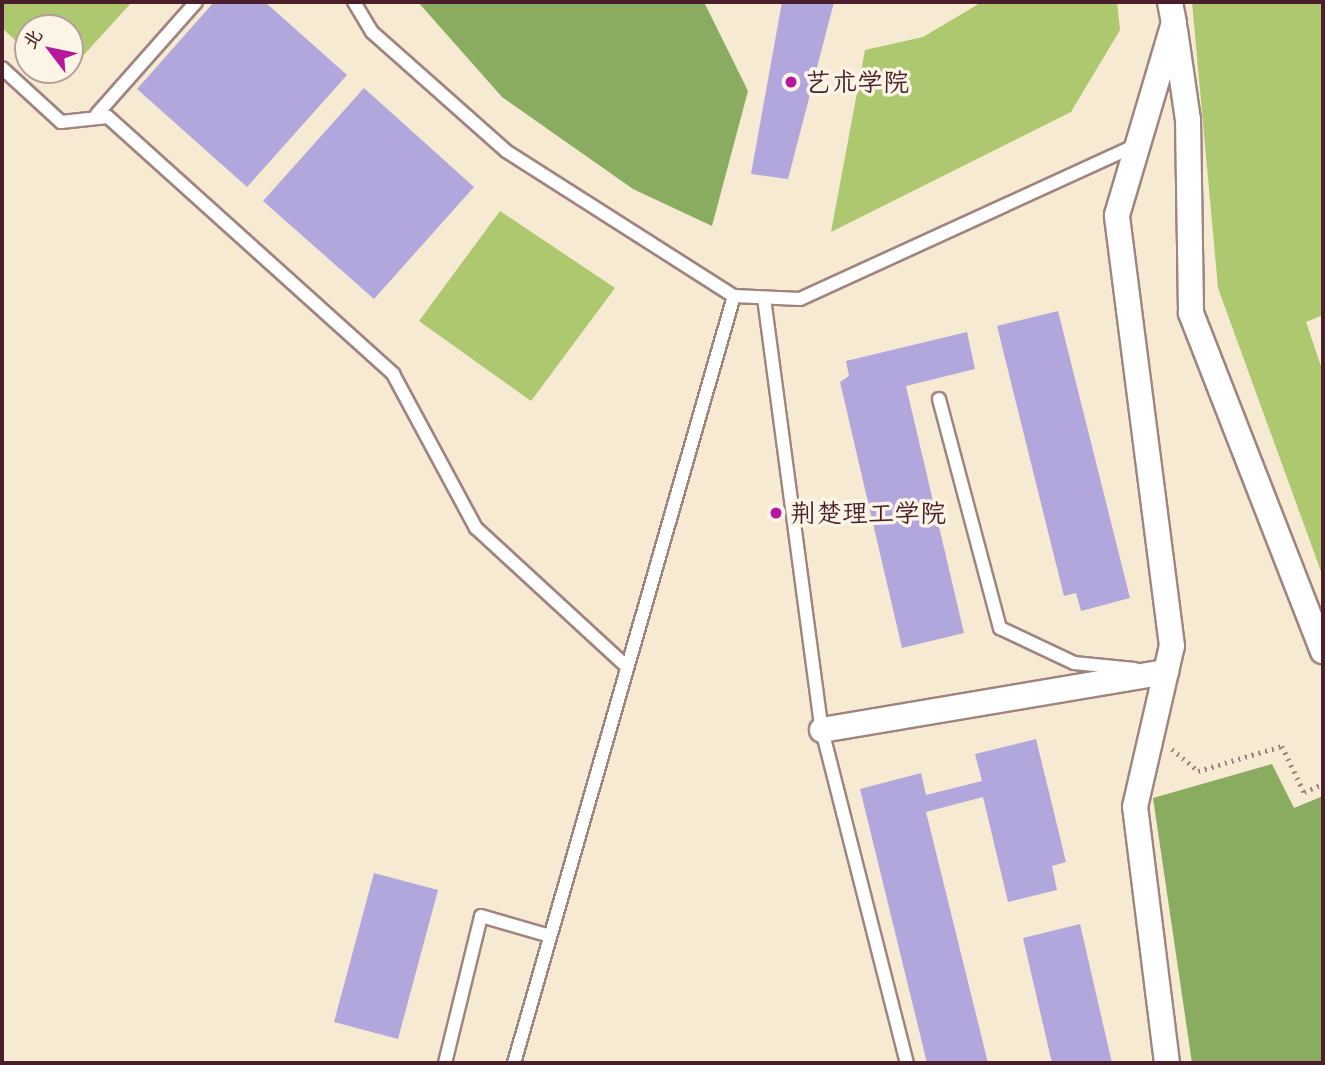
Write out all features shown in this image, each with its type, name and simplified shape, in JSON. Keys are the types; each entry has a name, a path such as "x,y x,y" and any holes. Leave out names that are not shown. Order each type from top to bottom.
{"street":[{"path":"1167,1063 1135,807 1172,646 1117,215 1172,12"},
{"path":"1172,12 1188,120 1191,313 1323,651"},
{"path":"822,730 1166,672"}],"lane":[{"path":"97,114 196,2"},
{"path":"354,2 372,32 506,151 734,296 800,299 1138,144"},
{"path":"2,68 61,122 97,114 108,117 393,374 476,528 628,667"},
{"path":"514,1063 734,296"},
{"path":"764,298 822,730 907,1063"},
{"path":"939,399 1000,628 1074,663 1166,672"},
{"path":"444,1063 481,916 550,936"}],"path":[{"path":"1152,732 1198,772 1282,746 1304,792 1323,784"}],"green space":[{"path":"2,2 132,2 84,55 84,14 14,14 14,39 2,28"},
{"path":"418,2 704,2 748,91 712,226 633,189 502,97"},
{"path":"982,2 1117,2 1120,30 1071,112 831,232 865,50 923,37"},
{"path":"1192,2 1323,2 1323,315 1306,322 1323,372 1323,577 1218,288"},
{"path":"500,211 615,288 531,401 419,321"},
{"path":"1272,764 1294,808 1323,796 1323,1063 1192,1063 1153,798"}],"building":[{"path":"214,2 265,2 347,75 247,187 137,89"},
{"name":"艺术学院","path":"782,2 834,2 788,179 751,174"},
{"path":"364,88 474,187 374,299 263,201"},
{"path":"1058,311 1130,598 1081,611 1076,593 1064,596 997,326"},
{"path":"967,332 975,369 906,386 964,633 902,648 840,382 849,376 846,361"},
{"path":"1036,739 1066,862 1052,866 1057,890 1008,902 983,797 926,812 988,1063 927,1063 860,789 921,773 926,795 982,781 975,754"},
{"path":"374,873 438,890 398,1039 334,1022"},
{"path":"1080,924 1112,1063 1052,1063 1023,938"}],"place":[{"name":"艺术学院","path":"791,82"},
{"name":"荆楚理工学院","path":"776,513"}]}
